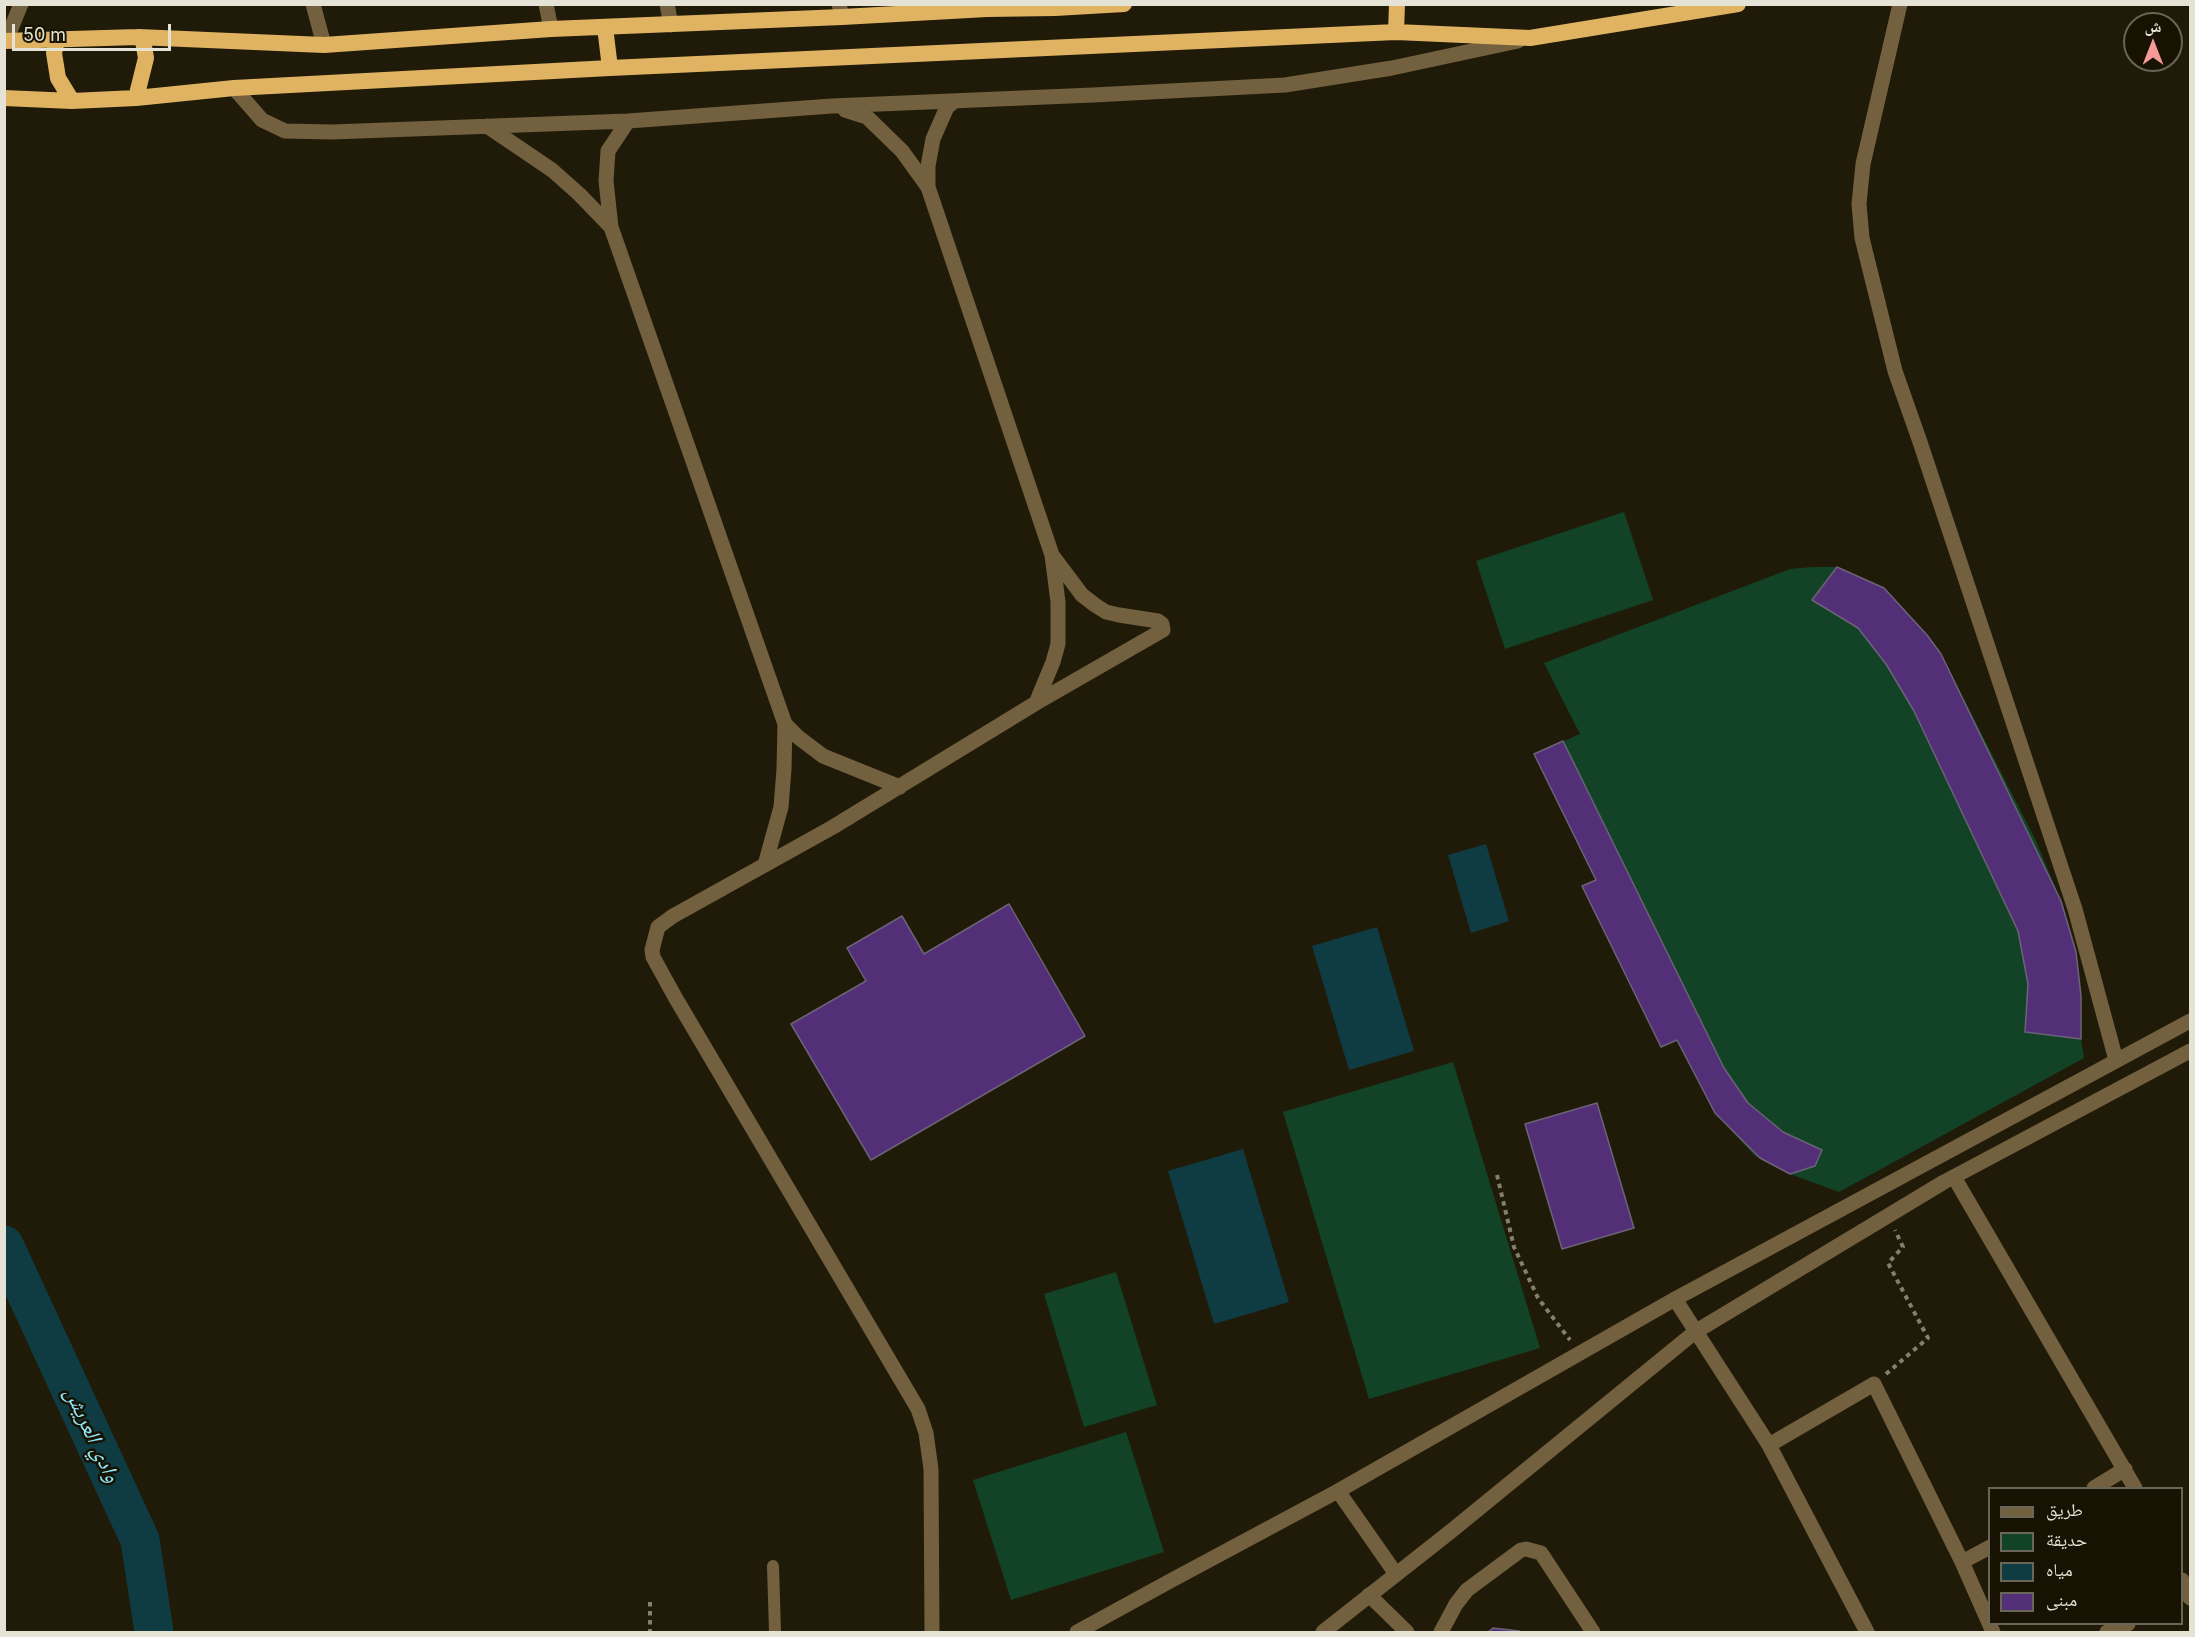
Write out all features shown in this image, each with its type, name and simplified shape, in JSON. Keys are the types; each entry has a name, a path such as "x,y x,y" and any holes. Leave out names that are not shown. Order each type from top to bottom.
{"highway":[{"path":"5,41 138,37 324,45 551,29 671,25 840,11 1124,4"},
{"path":"1396,32 1397,4"},
{"path":"4,98 72,101 136,98 234,88 610,68 1396,32 1530,38 1738,4"},
{"path":"605,27 610,68"},
{"path":"136,98 146,58 143,41 138,37"},
{"path":"57,41 54,53 58,78 72,101"}],"street":[{"path":"5,41 21,4"},
{"path":"313,4 324,45"},
{"path":"546,4 551,29"},
{"path":"667,4 671,25"},
{"path":"1900,4 1863,164 1859,204 1862,238 1895,371 2072,898 2116,1060"},
{"path":"234,88 262,120 285,131 332,132 628,121 832,106 1285,84 1392,68 1530,38"},
{"path":"928,187 928,166 933,139 947,107 955,101"},
{"path":"832,106 867,117 902,151 928,187 1052,555 1058,602 1058,644 1036,703"},
{"path":"628,121 608,151 606,181 611,227 785,724 781,807 765,865"},
{"path":"487,126 552,170 611,227"},
{"path":"932,1632 931,1469 926,1433 918,1409 653,957 652,950 658,927 673,916 900,788 1036,703 1163,630 1158,621 1139,620 1112,614 1095,605 1082,595 1052,555"},
{"path":"785,724 823,756 900,788"},
{"path":"1077,1632 1338,1491 1675,1299 2190,1021"},
{"path":"1323,1632 1450,1532 1695,1332 1954,1177 2190,1051"},
{"path":"1954,1177 2134,1487"},
{"path":"1675,1299 1769,1445 1867,1632"},
{"path":"1769,1445 1874,1384 1962,1562 1988,1621"},
{"path":"2096,1487 2125,1469"},
{"path":"1338,1491 1396,1574"},
{"path":"1441,1632 1456,1604 1467,1590 1526,1548 1541,1553 1593,1632"},
{"path":"1962,1562 1988,1548"},
{"path":"1369,1595 1407,1632"},
{"path":"2107,1632 2123,1625"}],"lane":[{"path":"773,1566 775,1632"}],"path":[{"path":"1497,1175 1514,1248 1538,1298 1579,1352"},
{"path":"1874,1384 1928,1338 1888,1263 1903,1248 1889,1215"},
{"path":"650,1602 650,1632"}],"green space":[{"path":"1624,512 1653,600 1505,649 1476,561"},
{"path":"1837,567 1884,588 1927,635 1941,654 2036,841 2061,901 2076,952 2084,1058 1839,1192 1790,1174 1755,1156 1715,1113 1677,1041 1661,1047 1582,886 1596,880 1534,754 1580,734 1544,663 1790,569"},
{"path":"1453,1062 1540,1348 1369,1399 1283,1112"},
{"path":"1116,1272 1157,1405 1084,1427 1044,1294"},
{"path":"1126,1432 1164,1552 1011,1600 973,1480"}],"water":[{"path":"1486,844 1509,921 1471,933 1448,855"},
{"path":"1377,927 1414,1051 1349,1070 1312,946"},
{"path":"1243,1149 1289,1302 1214,1324 1168,1171"}],"building":[{"path":"1837,567 1884,588 1927,635 1941,654 2061,901 2076,952 2081,996 2081,1039 2025,1032 2028,984 2018,931 1914,711 1886,664 1858,628 1812,600"},
{"path":"1563,741 1724,1068 1748,1103 1783,1132 1822,1150 1815,1166 1790,1174 1760,1158 1715,1113 1677,1040 1661,1047 1582,886 1596,880 1534,754"},
{"path":"1009,904 1085,1036 871,1160 791,1024 866,981 847,948 902,916 924,954"},
{"path":"1597,1103 1634,1228 1562,1249 1525,1124"},
{"path":"1493,1628 1519,1631 1521,1632 1488,1632"}],"waterway":[{"name":"وادي العريش","path":"4,1245 140,1540 154,1632"}]}
